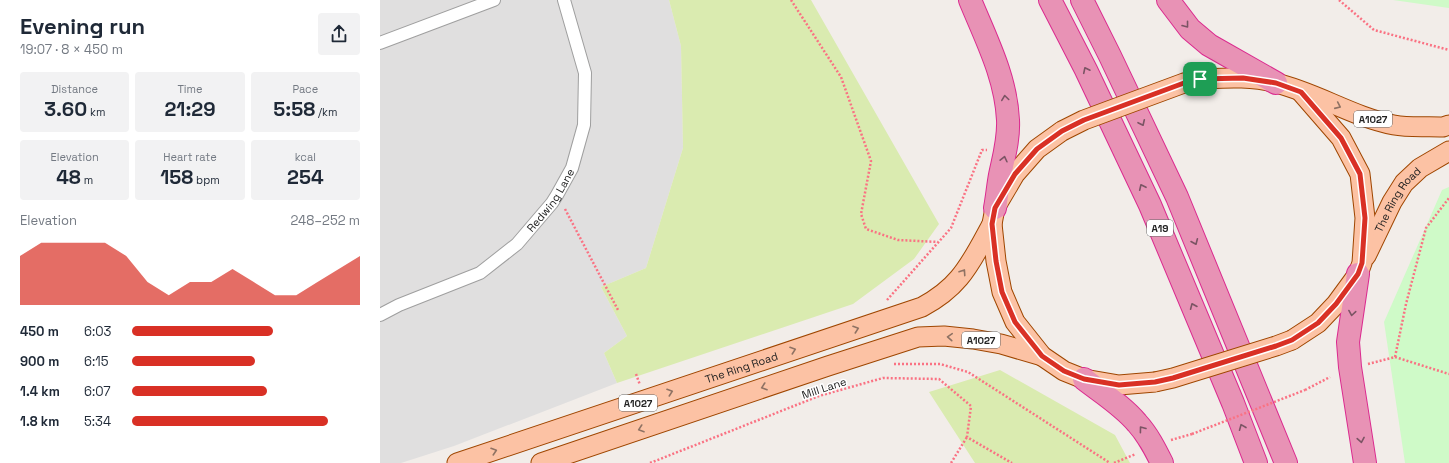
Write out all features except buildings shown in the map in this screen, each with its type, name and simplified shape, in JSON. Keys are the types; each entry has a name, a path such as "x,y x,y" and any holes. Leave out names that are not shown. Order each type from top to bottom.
{"highway":[{"path":"970,0 997,66 1004,89 1008,120 1006,149 993,216"},
{"name":"A19","path":"1050,0 1086,70 1150,205 1233,403 1256,463"},
{"name":"A19","path":"1082,0 1177,197 1286,463"},
{"path":"1168,0 1190,29 1209,45 1276,83"},
{"path":"1360,269 1348,342 1350,367 1365,463"},
{"path":"1084,379 1121,407 1137,422 1162,463"}],"main road":[{"name":"A1027","path":"1301,92 1341,138 1360,174 1365,218 1360,269 1336,304 1318,323 1292,340 1276,346 1173,378 1155,382 1119,385 1084,379 1064,371 1042,356 1015,322 1002,292 996,261 993,216 1015,174 1037,149 1062,131 1084,120 1184,83 1200,79 1243,78 1276,83 1301,92 1357,114 1395,125 1443,127 1449,125"},
{"name":"The Ring Road","path":"1360,269 1392,202 1404,183 1420,168 1449,151"},
{"name":"The Ring Road","path":"457,463 922,307 935,300 959,278 980,245 993,216"},
{"name":"A1027","path":"541,463 918,337 944,336 973,339 1001,344 1042,356"}],"street":[{"path":"380,43 494,0"},
{"name":"Redwing Lane","path":"380,315 399,305 480,273 517,244 557,195 572,168 584,125 585,73 564,0"}],"path":[{"path":"791,0 841,77 870,161 861,214 866,229 898,240 938,242"},
{"path":"1339,0 1374,30 1449,50"},
{"path":"557,195 618,310"},
{"path":"1395,357 1406,304 1426,228 1449,198"},
{"path":"1368,364 1395,357 1449,374"},
{"path":"1168,440 1192,434 1305,390 1330,377"},
{"name":"Mill Lane","path":"650,463 820,396 883,378 939,379 971,406 967,437 951,463"},
{"path":"967,437 1012,463"},
{"path":"1114,463 1136,454"}],"shaded area":[{"path":"380,0 669,0 681,46 683,148 646,268 601,287 627,336 604,353 617,383 454,446 401,463 380,463"}],"green space":[{"path":"669,0 811,0 939,224 914,259 853,304 617,383 604,353 627,336 601,287 646,268 683,148 681,46"},
{"path":"1393,0 1449,0 1449,8"},
{"path":"1449,187 1449,463 1405,463 1384,322 1442,190"},
{"path":"1000,370 1115,435 1130,463 975,463 929,392"}],"route":[{"path":"1243,78 1276,83 1301,92 1325,118 1341,138 1360,174 1365,218 1362,263 1358,274 1336,304 1318,323 1292,340 1276,346 1173,378 1140,384 1119,385 1084,379 1064,371 1042,356 1015,322 1002,292 996,261 992,224 995,208 1015,174 1037,149 1062,131 1084,120 1184,83 1200,79 1243,78"}]}
